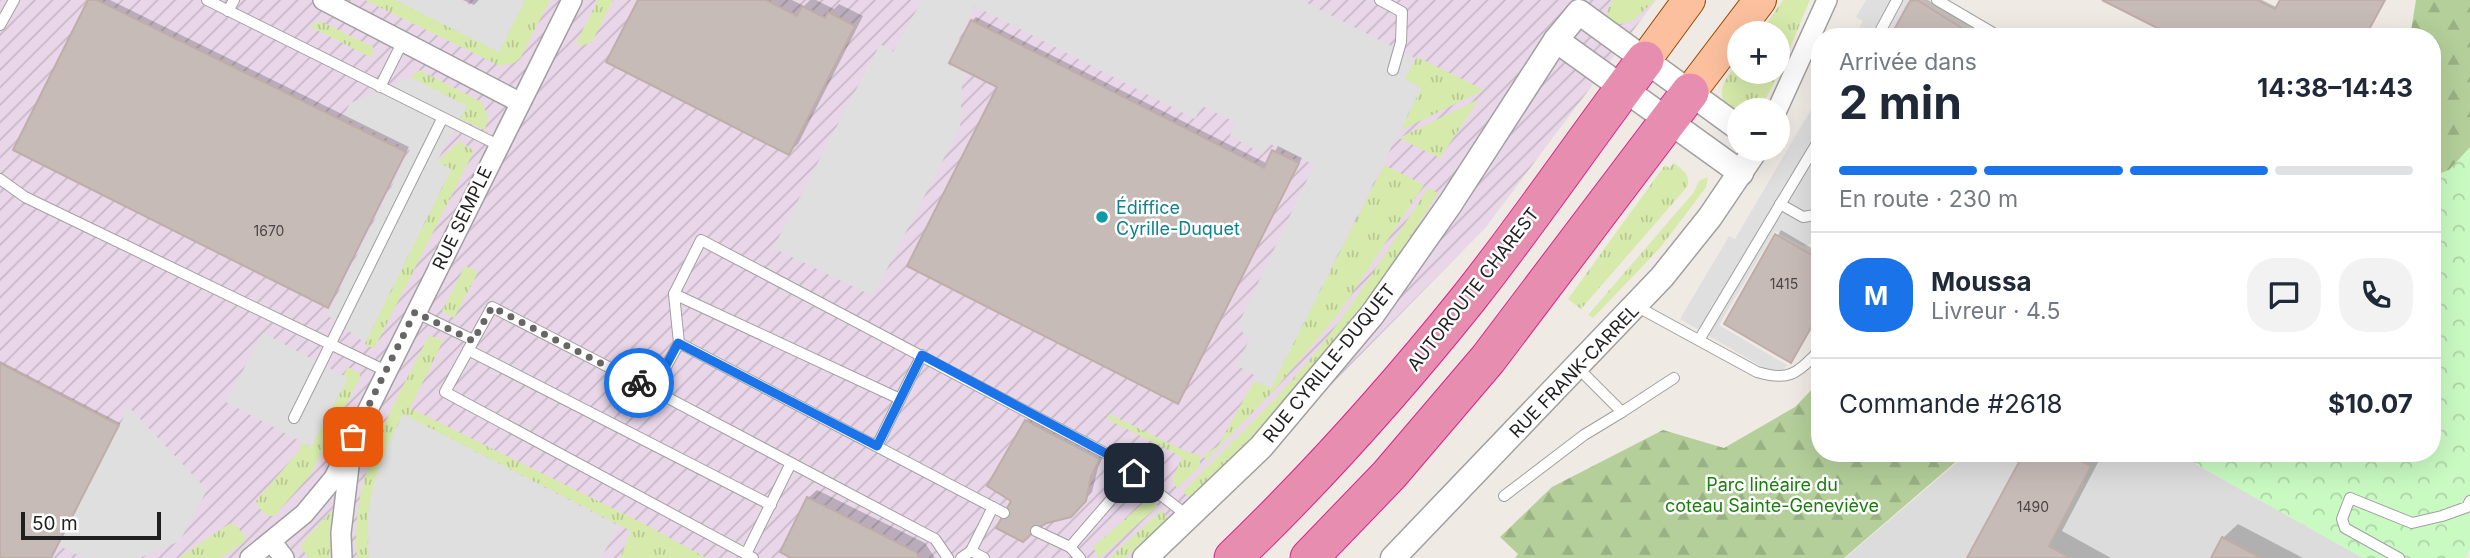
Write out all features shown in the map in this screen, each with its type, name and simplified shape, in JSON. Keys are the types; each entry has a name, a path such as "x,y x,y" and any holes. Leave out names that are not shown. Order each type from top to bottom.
{"highway":[{"name":"AUTOROUTE CHAREST","path":"1233,558 1338,451 1438,336 1501,256 1634,74"},
{"path":"1309,558 1389,475 1479,369 1544,287 1679,106"}],"main road":[{"name":"AUTOROUTE CHAREST","path":"1634,74 1689,0"},
{"path":"1679,106 1760,0"}],"street":[{"path":"323,0 519,102"},
{"name":"RUE SEMPLE","path":"250,558 304,514 334,478 572,0"},
{"path":"1814,28 1827,0"},
{"name":"RUE CYRILLE-DUQUET","path":"1145,558 1261,447 1372,315 1450,204 1556,40 1585,6 1634,74"},
{"path":"1782,98 1811,35"},
{"name":"RUE CYRILLE-DUQUET","path":"1556,40 1634,74 1679,106"},
{"path":"1634,74 1679,106 1741,173"},
{"path":"1679,106 1727,124"},
{"name":"RUE FRANK-CARREL","path":"1394,558 1636,306 1688,247 1748,161"},
{"name":"RUE SEMPLE","path":"342,558 341,533 353,437"},
{"path":"272,542 284,558"}],"lane":[{"path":"0,25 14,0"},
{"path":"207,0 498,145"},
{"path":"228,10 234,0"},
{"path":"1380,0 1402,12 1401,42 1393,70"},
{"path":"1882,28 1896,0"},
{"path":"1937,0 1985,28"},
{"path":"380,87 403,41"},
{"path":"295,418 442,119"},
{"path":"1699,340 1811,153"},
{"path":"0,179 25,197 386,371"},
{"path":"1780,204 1803,217 1811,216"},
{"path":"653,390 678,343 674,294 701,240 1109,455 1189,516"},
{"path":"674,294 900,399"},
{"path":"1636,306 1757,372 1775,378 1786,377 1811,360"},
{"path":"791,463 750,556 445,392 492,307 653,390 935,539 944,557"},
{"path":"415,312 471,345 771,505"},
{"path":"678,343 1004,513"},
{"path":"877,446 922,355"},
{"path":"1578,367 1622,412"},
{"path":"1504,496 1584,435 1674,378"},
{"path":"1070,547 1134,473"},
{"path":"2399,558 2344,527 2342,519 2350,498 2412,523 2467,507 2470,500"},
{"path":"961,558 971,551 993,507"},
{"path":"1035,531 1070,547 1080,558"},
{"path":"971,551 984,558"}],"shaded area":[{"path":"0,0 1656,0 1486,227 1161,558 0,558"},
{"path":"395,0 459,0 474,7 478,0 525,0 499,52"},
{"path":"922,0 1301,0 1415,58 1405,79 1421,88 1271,388 1254,381 1256,376 1236,365 1250,339 1237,327 1314,165 1269,143 1263,154 1230,136 1235,122 1202,106 1195,119 975,6 947,64 968,74 962,85 960,127 873,296 773,248 880,44 893,52"},
{"path":"1866,0 1910,2 1894,28 1859,28 1863,21 1856,17"},
{"path":"410,77 467,106 437,161 451,169 365,343 327,315 410,150 343,117 350,103"},
{"path":"1811,109 1811,244 1802,246 1775,231 1719,325 1787,365 1779,377 1680,319 1729,236 1735,239 1781,161 1790,161 1790,145"},
{"path":"263,333 348,378 311,447 226,402"},
{"path":"129,407 207,490 180,541 140,558 84,558 58,545"},
{"path":"403,414 619,526 601,558 369,558 367,520 372,491 380,464"},
{"path":"1957,462 2192,462 2363,558 1845,558"}],"green space":[{"path":"365,0 395,0 499,52 525,0 550,0 521,57 514,63 500,66"},
{"path":"598,0 613,0 592,42 581,46 576,43"},
{"path":"1613,0 1655,0 1634,20 1617,25 1607,17"},
{"path":"1783,0 1810,0 1790,47 1790,21 1768,21"},
{"path":"2416,0 2470,0 2470,172 2441,189 2441,28 2411,28"},
{"path":"320,21 373,47 372,58 309,26"},
{"path":"1417,57 1484,90 1401,130 1421,88 1405,79"},
{"path":"419,70 482,103 488,116 485,130 460,119 467,106 410,77"},
{"path":"1727,79 1727,84 1773,84 1765,98 1727,98 1727,106 1722,95"},
{"path":"1479,99 1440,158 1399,138"},
{"path":"460,141 474,151 375,347 367,347 365,343 451,170 437,162"},
{"path":"2470,147 2470,549 2465,558 2363,558 2192,462 2441,462 2441,173 2449,170"},
{"path":"1674,163 1687,176 1687,187 1581,309 1568,299 1665,165 1669,168"},
{"path":"1384,165 1424,185 1339,313 1276,388 1205,462 1204,455 1218,446 1254,381 1271,388"},
{"path":"1708,177 1706,187 1660,248 1593,318 1588,315 1694,192 1699,181"},
{"path":"1428,188 1438,193 1382,279 1321,361 1274,414 1191,498 1182,492 1316,352 1360,292"},
{"path":"465,266 478,272 454,318 442,311"},
{"path":"429,335 443,341 410,408 646,525 706,558 620,558 631,531 403,414 387,448 375,484 368,520 369,558 357,558 356,528 367,470 389,415"},
{"path":"348,367 361,375 311,474 274,516 268,516 256,501 297,453 302,443 311,447 348,378 343,376"},
{"name":"Parc linéaire du coteau Sainte-Geneviève","path":"1811,390 1811,462 1956,462 1844,558 1515,558 1518,554 1500,537 1552,487 1663,430 1724,448 1795,407"},
{"path":"1109,414 1187,452 1200,455 1200,466 1177,488 1172,481 1182,457 1107,419"},
{"path":"1149,498 1158,506 1099,558 1093,547"},
{"path":"1162,510 1168,519 1125,558 1109,558"},
{"path":"331,511 334,513 330,558 309,558 302,549 302,543"},
{"path":"229,524 235,524 246,538 221,558 178,558"}],"building":[{"path":"88,0 97,0 406,152 328,308 13,150"},
{"path":"638,0 766,0 797,16 802,6 825,18 828,12 855,26 789,155 606,62"},
{"path":"1917,0 1962,28 1895,28 1910,1"},
{"path":"2102,0 2257,0 2275,9 2280,0 2385,0 2370,28 2157,28"},
{"name":"Édiffice Cyrille-Duquet","path":"971,20 1264,168 1272,150 1299,163 1178,404 907,266 997,87 949,63"},
{"path":"1775,234 1811,254 1811,328 1791,363 1724,324"},
{"path":"0,363 119,425 51,558 0,558"},
{"path":"1025,420 1100,459 1091,476 1086,501 1071,517 1047,523 1023,542 996,528 1011,501 987,486"},
{"path":"2019,462 2083,462 2091,466 2049,546 2070,558 1967,558"},
{"path":"807,497 916,552 920,558 791,558 780,552"},
{"path":"2222,537 2261,558 2211,558"}],"way so far":[{"path":"353,437 415,312 473,341 492,307 639,383"}],"place":[{"name":"Édiffice Cyrille-Duquet","path":"1102,217"}],"route":[{"path":"639,383 653,390 678,343 877,446 922,355 1109,455 1134,473"}]}
